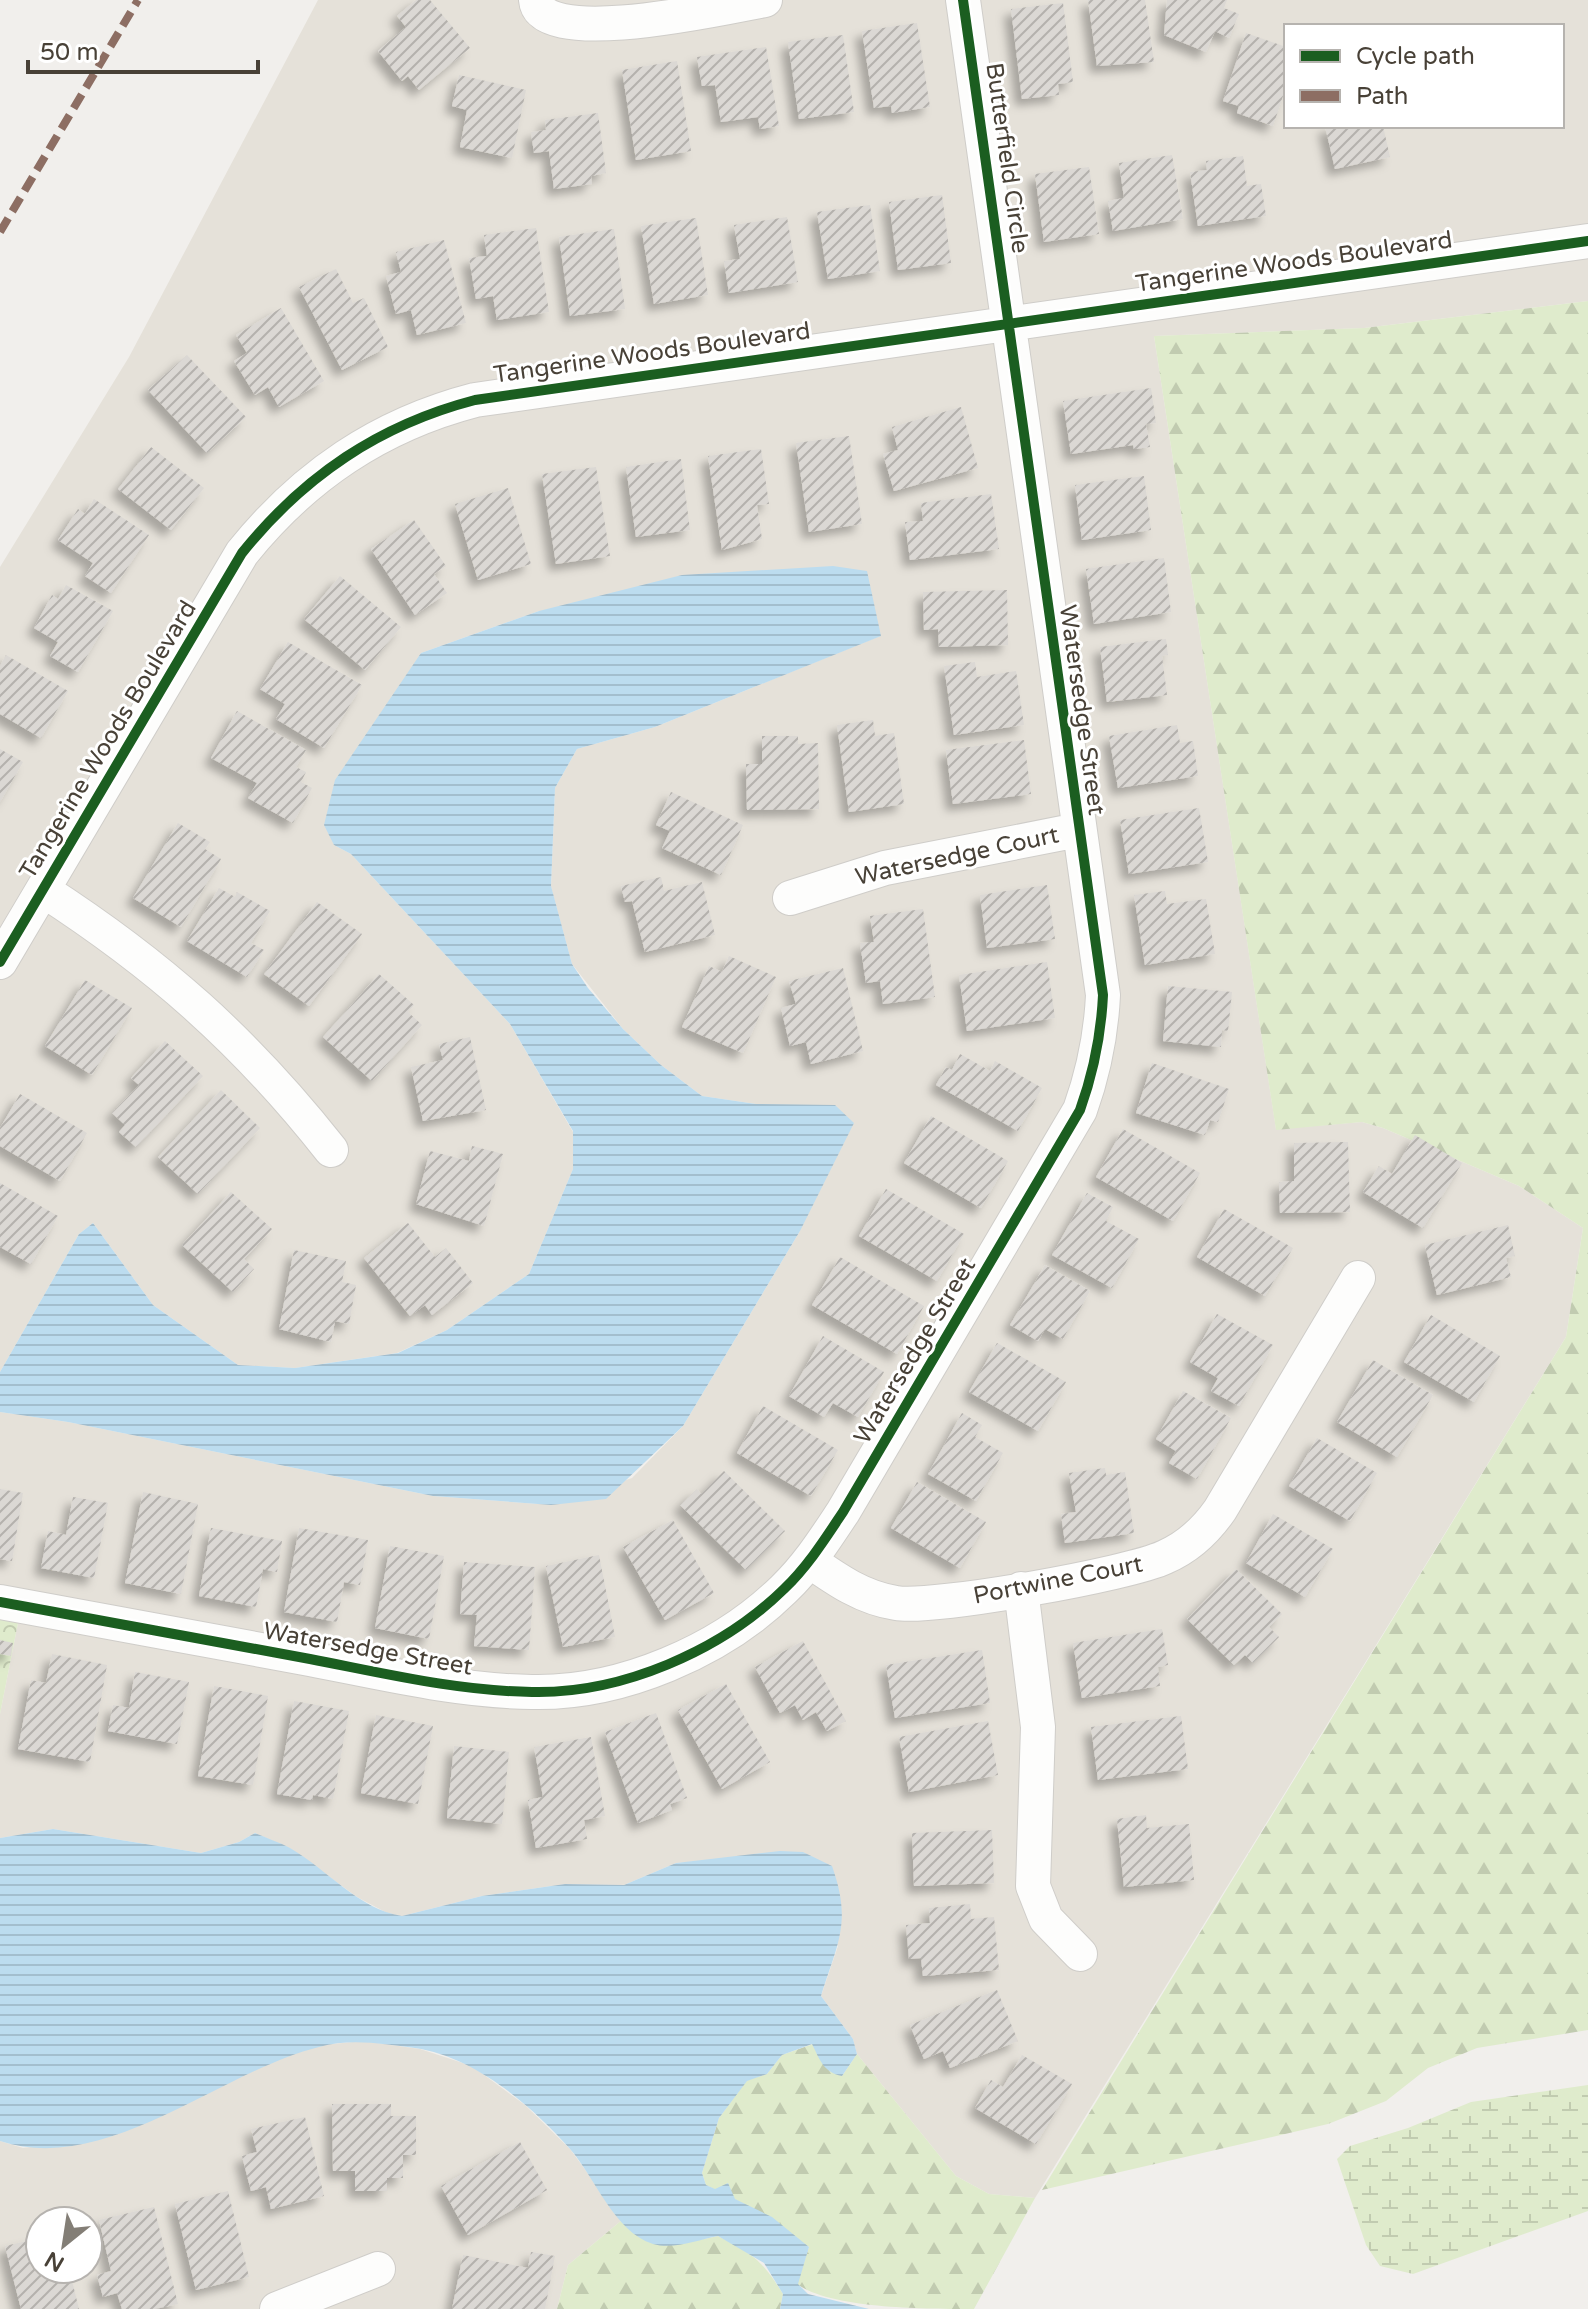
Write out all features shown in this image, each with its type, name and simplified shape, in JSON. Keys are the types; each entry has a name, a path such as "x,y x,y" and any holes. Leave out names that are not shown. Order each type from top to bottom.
{"street":[{"path":"536,0 536,6 546,17 562,23 583,25 621,23 765,0"},
{"name":"Butterfield Circle","path":"963,0 1009,322"},
{"name":"Tangerine Woods Boulevard","path":"0,962 242,553 294,494 365,442 419,417 475,400 1588,241"},
{"name":"Watersedge Street","path":"0,1602 437,1683 487,1690 562,1691 624,1680 717,1638 755,1614 810,1561 843,1512 1080,1110 1096,1065 1103,995 1009,322"},
{"name":"Watersedge Court","path":"790,898 885,868 1078,830"},
{"path":"43,890 100,927 195,1001 285,1093 331,1150"},
{"name":"Portwine Court","path":"810,1561 871,1598 901,1604 1021,1589 1141,1566 1166,1557 1192,1541 1220,1510 1358,1278"},
{"path":"1021,1589 1038,1727 1033,1886 1046,1919 1080,1954"},
{"path":"277,2309 378,2269"}],"shaded area":[{"path":"318,0 1588,0 1588,301 1364,328 1154,336 1276,1129 1362,1122 1383,1128 1519,1186 1583,1228 1566,1337 1035,2198 989,2194 956,2176 857,2054 853,2039 821,1996 838,1946 803,1852 676,1863 624,1885 565,1884 482,1896 402,1916 389,1914 357,1897 291,1849 255,1833 239,1842 201,1853 53,1829 0,1838 0,1714 18,1623 0,1619 0,1412 68,1422 433,1496 551,1505 632,1478 683,1426 800,1231 756,1104 702,1096 661,1065 623,1029 572,964 551,887 555,788 577,749 655,727 880,636 876,619 539,611 421,653 334,845 351,854 510,1024 573,1132 573,1169 529,1274 447,1330 397,1353 295,1368 238,1365 153,1305 93,1223 79,1234 0,1372 0,567 129,357"},
{"path":"363,2041 420,2049 472,2066 525,2105 570,2149 622,2220 568,2265 557,2309 0,2309 0,2141 23,2148 113,2136 285,2056 322,2045"}],"green space":[{"path":"1588,301 1588,2030 1477,2048 1428,2068 1386,2101 1328,2124 1042,2190 1566,1337 1583,1228 1519,1186 1383,1128 1362,1122 1276,1130 1154,336 1364,328"},
{"path":"0,1619 18,1623 0,1714"},
{"path":"813,2044 842,2076 857,2054 956,2176 989,2194 1035,2198 974,2309 881,2306 812,2292 797,2284 809,2247 752,2208 706,2185 702,2173 719,2118 747,2080 767,2074 782,2055"},
{"path":"1588,2085 1588,2211 1413,2274 1380,2266 1366,2245 1337,2159 1350,2146 1408,2128 1471,2102"},
{"path":"622,2220 642,2237 654,2241 667,2243 718,2236 740,2248 756,2259 776,2282 783,2294 780,2309 557,2309 568,2265"}],"water":[{"path":"833,566 867,571 881,636 655,727 577,749 555,788 551,886 572,964 623,1029 661,1065 702,1096 756,1104 835,1105 854,1123 800,1231 683,1426 606,1499 551,1505 433,1496 68,1422 0,1412 0,1372 79,1234 93,1223 153,1305 238,1365 295,1368 398,1353 447,1330 529,1274 573,1169 573,1131 510,1024 351,854 334,845 324,825 335,780 421,653 539,611 682,575"},
{"path":"53,1829 201,1853 239,1842 255,1833 290,1848 371,1905 402,1916 482,1896 565,1884 624,1885 676,1863 780,1851 803,1852 832,1866 842,1918 837,1946 821,1996 853,2039 857,2054 842,2076 826,2068 812,2044 782,2055 767,2074 747,2081 719,2118 702,2173 706,2185 715,2189 728,2183 735,2199 772,2217 809,2247 798,2284 808,2294 869,2309 780,2309 783,2294 764,2263 718,2236 669,2246 639,2238 616,2216 570,2149 520,2100 459,2061 415,2048 367,2043 331,2044 281,2060 162,2116 81,2145 40,2148 0,2141 0,1838"}],"building":[{"path":"416,0 430,0 470,48 419,90 408,76 402,81 378,51 406,27 397,16"},
{"path":"1088,0 1145,0 1154,62 1097,66"},
{"path":"1167,0 1227,0 1224,8 1239,14 1229,38 1215,31 1206,52 1164,35"},
{"path":"1063,3 1073,82 1058,84 1059,95 1022,99 1011,9"},
{"path":"917,23 930,107 892,113 891,106 874,108 862,31"},
{"path":"1246,33 1284,46 1284,93 1273,126 1237,113 1239,106 1223,101"},
{"path":"843,35 854,112 799,119 788,42"},
{"path":"766,47 779,126 760,129 758,117 721,122 715,85 702,86 697,57"},
{"path":"677,61 691,151 636,160 622,70"},
{"path":"459,75 526,90 512,158 460,147 467,110 452,106"},
{"path":"598,113 606,173 591,176 592,184 554,189 549,151 534,153 531,132 546,130 545,120"},
{"path":"1325,128 1383,128 1390,157 1335,169"},
{"path":"1172,155 1183,219 1113,231 1108,201 1124,198 1119,163"},
{"path":"1243,156 1247,186 1261,184 1266,216 1198,226 1190,172 1207,170 1206,161"},
{"path":"1089,167 1099,234 1044,242 1035,174"},
{"path":"942,195 951,263 898,270 889,202"},
{"path":"870,205 880,271 828,279 817,212"},
{"path":"787,217 798,282 729,293 724,261 740,259 734,225"},
{"path":"696,218 708,295 654,304 641,226"},
{"path":"536,228 549,312 497,320 493,296 476,299 469,258 487,256 484,235"},
{"path":"614,229 625,309 570,316 559,237"},
{"path":"444,240 466,323 417,335 411,310 396,314 386,276 401,272 396,252"},
{"path":"336,269 353,303 364,298 388,347 342,370 299,287"},
{"path":"281,308 324,381 279,407 268,387 255,395 234,361 247,353 236,335"},
{"path":"187,355 246,417 207,453 148,390"},
{"path":"1151,388 1156,423 1146,424 1150,447 1134,449 1133,445 1071,454 1063,401"},
{"path":"961,407 978,468 894,491 883,454 898,450 892,427"},
{"path":"849,436 862,524 809,532 796,443"},
{"path":"151,447 204,488 171,530 118,489"},
{"path":"761,449 769,504 757,505 762,539 722,550 708,456"},
{"path":"681,459 690,530 636,537 626,467"},
{"path":"596,467 610,556 556,564 542,474"},
{"path":"1144,476 1151,530 1082,540 1075,485"},
{"path":"508,488 531,564 478,580 455,504"},
{"path":"991,494 999,549 910,560 905,522 923,521 921,503"},
{"path":"94,499 149,535 111,593 85,576 93,563 58,540 78,509 85,514"},
{"path":"414,520 446,566 434,574 447,593 415,615 371,549"},
{"path":"1164,558 1171,612 1094,624 1086,569"},
{"path":"340,576 401,627 365,670 304,619"},
{"path":"66,585 113,611 78,672 50,656 58,642 34,628 52,595 58,599"},
{"path":"1007,590 1008,645 939,647 938,629 924,630 923,592"},
{"path":"1166,639 1168,655 1162,656 1167,695 1107,702 1100,647"},
{"path":"288,642 362,685 324,748 276,719 285,704 260,689"},
{"path":"6,655 68,691 41,738 0,714 0,666"},
{"path":"975,662 977,677 1016,671 1024,725 954,735 944,666"},
{"path":"237,711 306,750 296,767 306,772 301,782 312,788 293,823 248,798 257,783 211,758"},
{"path":"873,720 875,736 894,733 904,804 849,812 837,725"},
{"path":"1177,725 1180,743 1193,741 1198,776 1118,788 1109,736"},
{"path":"762,736 798,736 798,744 818,743 819,809 747,810 746,764 762,764"},
{"path":"1024,740 1031,794 953,804 946,750"},
{"path":"0,749 23,762 0,802"},
{"path":"671,792 743,825 721,875 662,848 670,831 656,825"},
{"path":"1199,808 1208,862 1129,874 1120,820"},
{"path":"178,823 210,842 205,849 221,859 181,927 133,898"},
{"path":"661,877 664,891 702,882 715,935 645,952 632,901 625,902 621,886"},
{"path":"1047,885 1055,939 987,948 980,895"},
{"path":"219,888 235,897 237,892 270,911 251,943 264,950 247,977 187,941"},
{"path":"1165,891 1167,904 1206,899 1215,954 1145,965 1134,895"},
{"path":"317,902 362,934 309,1006 264,974"},
{"path":"923,909 935,997 883,1004 880,981 866,983 860,943 874,942 870,916"},
{"path":"729,956 776,977 743,1053 682,1027 709,966 722,972"},
{"path":"1047,962 1055,1018 967,1031 959,975"},
{"path":"843,968 863,1051 811,1064 806,1042 790,1046 781,1008 796,1004 789,981"},
{"path":"379,974 414,1005 408,1012 422,1025 372,1081 323,1037"},
{"path":"85,980 132,1008 92,1075 45,1046"},
{"path":"1168,986 1232,992 1228,1031 1222,1030 1221,1047 1163,1041"},
{"path":"470,1037 486,1110 423,1121 411,1067 443,1060 439,1044"},
{"path":"165,1041 203,1076 136,1147 119,1132 125,1125 112,1113 139,1085 131,1078"},
{"path":"960,1054 990,1071 995,1061 1042,1088 1018,1131 936,1085 946,1067 952,1070"},
{"path":"1152,1063 1229,1089 1218,1122 1210,1120 1205,1135 1136,1113"},
{"path":"221,1090 260,1128 198,1194 158,1157"},
{"path":"20,1094 87,1133 60,1181 0,1146 0,1128"},
{"path":"931,1116 1008,1161 981,1208 904,1163"},
{"path":"1123,1129 1200,1173 1173,1221 1096,1177"},
{"path":"1415,1135 1462,1163 1423,1228 1363,1192 1379,1166 1392,1174"},
{"path":"1348,1142 1350,1212 1280,1213 1279,1182 1294,1181 1294,1143"},
{"path":"472,1146 503,1154 484,1226 416,1204 430,1151 469,1161"},
{"path":"0,1183 58,1216 31,1264 0,1247"},
{"path":"886,1189 964,1234 937,1281 859,1236"},
{"path":"231,1192 272,1229 244,1259 254,1269 233,1292 182,1245"},
{"path":"1087,1193 1113,1207 1106,1221 1139,1239 1112,1288 1052,1255"},
{"path":"1224,1209 1293,1248 1265,1296 1197,1257"},
{"path":"408,1223 435,1257 446,1248 473,1283 432,1315 425,1305 410,1316 364,1258"},
{"path":"1508,1225 1515,1256 1506,1258 1511,1277 1437,1295 1425,1245"},
{"path":"294,1250 346,1261 342,1282 356,1285 349,1324 335,1321 331,1342 279,1329"},
{"path":"840,1257 924,1306 897,1354 812,1305"},
{"path":"1045,1265 1090,1291 1063,1339 1045,1329 1038,1341 1010,1325"},
{"path":"1217,1314 1273,1345 1239,1406 1211,1391 1218,1378 1190,1362"},
{"path":"1431,1315 1500,1356 1474,1402 1404,1362"},
{"path":"823,1336 884,1372 858,1417 833,1403 824,1417 789,1396"},
{"path":"997,1343 1066,1382 1038,1431 969,1392"},
{"path":"1373,1360 1433,1395 1397,1457 1337,1422"},
{"path":"1183,1391 1231,1418 1197,1479 1169,1463 1176,1451 1156,1439"},
{"path":"763,1406 838,1450 811,1496 737,1453"},
{"path":"962,1413 982,1425 975,1437 1003,1453 976,1501 928,1474"},
{"path":"1317,1438 1377,1473 1350,1521 1289,1486"},
{"path":"1105,1468 1106,1475 1125,1472 1134,1533 1065,1543 1061,1514 1076,1512 1069,1473"},
{"path":"724,1471 785,1531 746,1570 680,1505 697,1489 701,1494"},
{"path":"917,1482 986,1522 960,1568 891,1528"},
{"path":"0,1489 23,1493 12,1561 0,1559"},
{"path":"143,1492 198,1504 181,1594 125,1583"},
{"path":"73,1497 108,1503 94,1578 41,1568 48,1531 66,1535"},
{"path":"1273,1514 1333,1549 1305,1597 1246,1563"},
{"path":"673,1520 714,1593 665,1620 623,1547"},
{"path":"211,1528 282,1541 277,1572 263,1569 256,1607 199,1596"},
{"path":"299,1528 368,1540 360,1585 344,1582 337,1622 284,1612"},
{"path":"390,1546 444,1556 429,1639 375,1628"},
{"path":"599,1555 615,1637 563,1647 546,1566"},
{"path":"464,1562 535,1567 529,1650 474,1646 477,1615 460,1614"},
{"path":"1236,1569 1282,1614 1269,1627 1279,1637 1253,1663 1245,1655 1234,1665 1187,1619"},
{"path":"1162,1629 1168,1665 1158,1667 1160,1686 1082,1698 1073,1643"},
{"path":"0,1640 13,1643 11,1656 0,1654"},
{"path":"803,1641 846,1721 827,1731 816,1712 803,1720 795,1705 780,1713 755,1667"},
{"path":"982,1650 990,1703 895,1718 886,1665"},
{"path":"52,1654 107,1665 90,1762 18,1749 31,1680 46,1683"},
{"path":"135,1672 189,1682 177,1744 108,1731 113,1705 129,1708"},
{"path":"726,1684 770,1762 722,1789 678,1710"},
{"path":"214,1686 268,1696 253,1785 198,1776"},
{"path":"294,1701 349,1711 333,1799 313,1795 312,1800 277,1794"},
{"path":"656,1713 687,1798 670,1804 672,1810 638,1823 605,1732"},
{"path":"376,1715 433,1726 418,1804 361,1793"},
{"path":"1181,1716 1188,1769 1098,1780 1091,1727"},
{"path":"988,1721 998,1775 909,1792 899,1737"},
{"path":"591,1737 605,1816 584,1820 587,1839 536,1848 528,1800 543,1797 534,1747"},
{"path":"454,1746 509,1752 502,1824 447,1818"},
{"path":"1146,1815 1147,1828 1189,1824 1194,1880 1124,1887 1117,1819"},
{"path":"992,1830 994,1883 914,1886 912,1833"},
{"path":"970,1904 971,1919 994,1917 999,1970 923,1976 921,1958 909,1959 906,1925 930,1923 929,1908"},
{"path":"997,1990 1018,2041 950,2068 943,2051 924,2059 910,2025"},
{"path":"1022,2055 1072,2084 1036,2144 975,2108 991,2080 1003,2087"},
{"path":"332,2104 391,2104 391,2116 416,2116 416,2155 403,2155 403,2178 387,2178 387,2191 355,2191 355,2171 333,2171"},
{"path":"305,2117 324,2196 271,2209 266,2187 251,2191 242,2156 257,2152 251,2129"},
{"path":"520,2142 547,2190 468,2235 441,2186"},
{"path":"228,2191 249,2277 196,2290 175,2204"},
{"path":"154,2207 178,2304 155,2309 122,2309 117,2293 103,2297 100,2285 104,2285 104,2273 111,2271 104,2241 104,2219"},
{"path":"24,2242 24,2285 73,2285 79,2309 21,2309 5,2246"},
{"path":"531,2252 555,2256 545,2309 452,2309 463,2255 528,2268"}],"marked path":[{"path":"0,232 138,0"}],"cycle path":[{"path":"0,1602 448,1685 504,1691 566,1691 634,1677 668,1664 731,1632 793,1580 843,1512 1080,1110 1096,1054 1102,1010 1103,995 963,0"},
{"path":"0,962 242,553 266,525 318,477 375,439 407,424 475,400 1588,241"}]}
